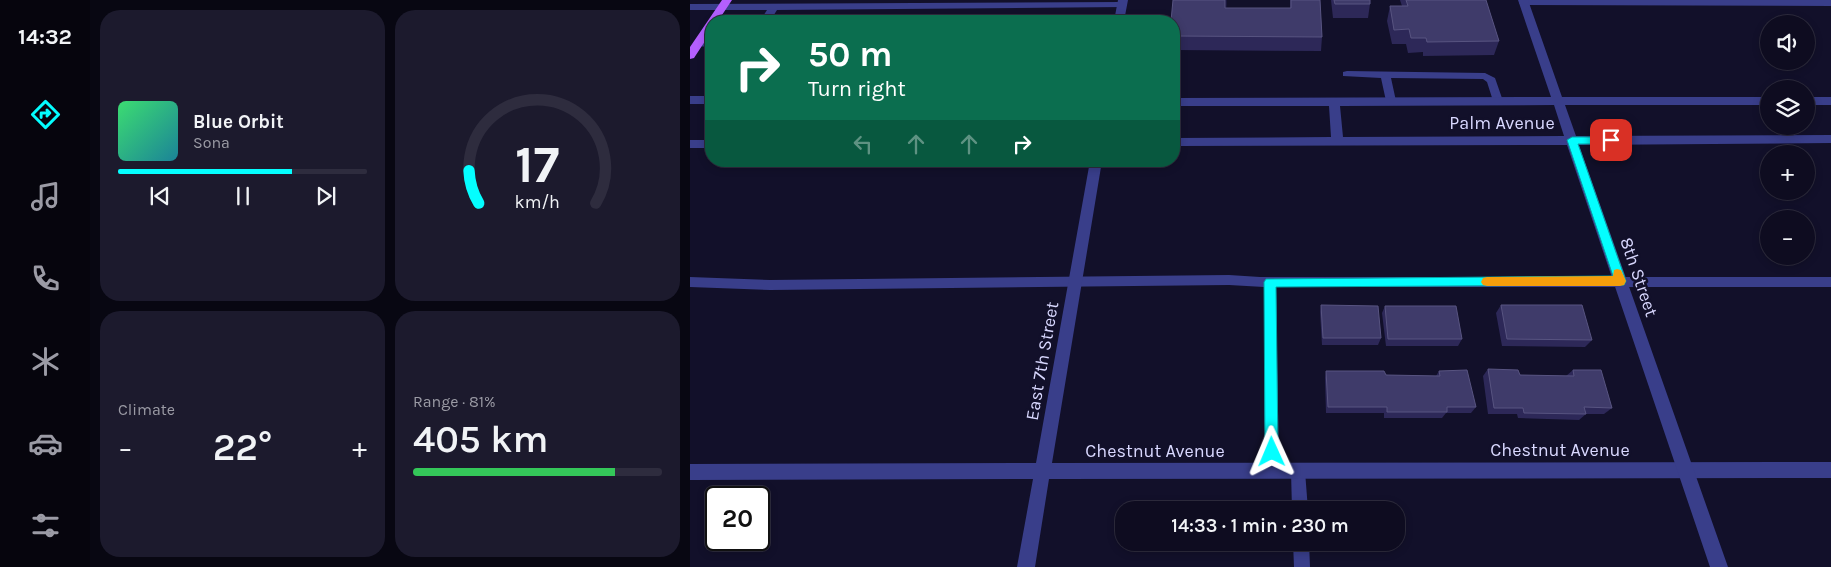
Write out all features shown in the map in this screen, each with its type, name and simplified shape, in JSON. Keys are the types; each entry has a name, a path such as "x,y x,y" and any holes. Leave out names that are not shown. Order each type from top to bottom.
{"main road":[{"path":"717,15 725,3"},
{"path":"690,55 705,33"}],"street":[{"name":"8th Street","path":"1524,1 1719,567"},
{"path":"1120,15 1122,2"},
{"path":"690,100 705,100"},
{"path":"1334,101 1337,141"},
{"name":"Palm Avenue","path":"1180,102 1760,101"},
{"path":"1815,101 1831,101"},
{"path":"1804,135 1807,140"},
{"name":"Palm Avenue","path":"1180,142 1831,139"},
{"path":"690,144 705,144"},
{"name":"East 7th Street","path":"1026,567 1095,167"},
{"name":"Chestnut Avenue","path":"690,472 1831,470"}],"lane":[{"path":"1524,1 1831,3"},
{"path":"690,7 725,3 774,6 821,3 1122,2"},
{"path":"769,15 774,6"},
{"path":"699,42 705,43"},
{"path":"1347,74 1485,76 1491,80 1498,101"},
{"path":"1385,74 1391,101"},
{"path":"690,282 770,285 880,282 1075,283 1230,280 1270,282 1831,282"},
{"path":"1270,282 1272,471"},
{"path":"1298,471 1300,501"},
{"path":"1301,551 1302,567"}],"building":[{"path":"1173,0 1225,0 1225,8 1291,8 1291,0 1320,0 1322,37 1180,36 1180,15 1172,15"},
{"path":"1334,0 1370,0 1370,4 1335,4"},
{"path":"1406,0 1486,0 1499,41 1427,42 1426,38 1411,38 1409,29 1394,30 1390,6 1408,6"},
{"path":"1321,305 1378,306 1381,338 1323,338"},
{"path":"1501,305 1582,305 1592,340 1507,339"},
{"path":"1385,306 1456,306 1462,339 1388,339"},
{"path":"1488,369 1518,370 1520,375 1574,376 1573,370 1601,370 1612,408 1584,407 1586,414 1524,413 1523,408 1494,408"},
{"path":"1467,370 1476,407 1447,407 1447,412 1387,412 1387,407 1328,407 1326,371 1384,371 1386,375 1440,376 1439,371"}],"slow traffic":[{"path":"1487,282 1620,281 1617,273"}],"route":[{"path":"1272,452 1270,282 1620,281 1572,140 1611,140"}]}
